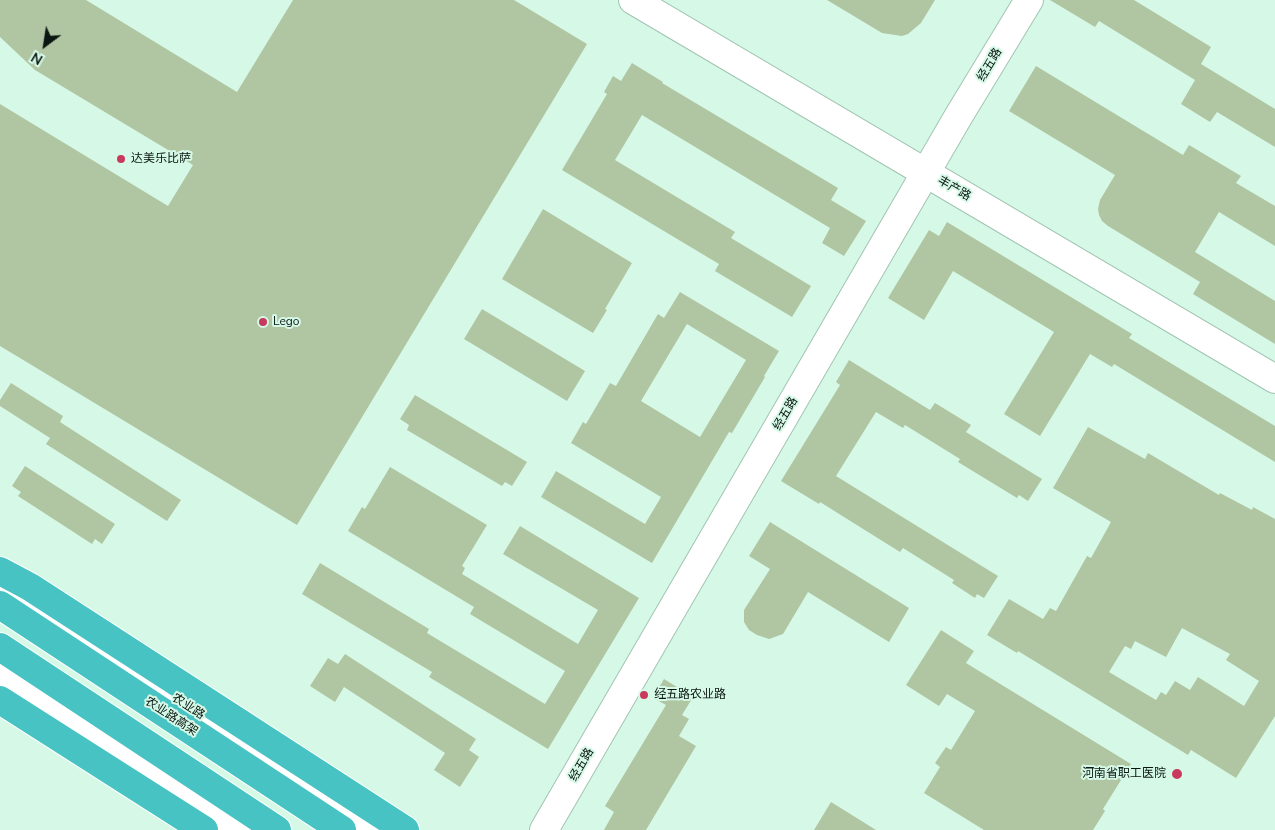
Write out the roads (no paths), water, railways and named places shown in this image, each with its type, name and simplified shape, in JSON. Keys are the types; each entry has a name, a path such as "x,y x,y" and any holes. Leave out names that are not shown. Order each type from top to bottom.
{"highway":[{"path":"0,571 30,587 406,830"},
{"name":"农业路高架","path":"0,605 342,830"},
{"path":"0,647 277,830"},
{"path":"0,700 204,830"}],"street":[{"name":"丰产路","path":"633,0 1275,379"},
{"name":"经五路","path":"544,830 926,173 1029,0"},
{"name":"农业路","path":"0,584 377,830"},
{"path":"0,673 235,830"}],"place":[{"name":"达美乐比萨","path":"121,159"},
{"name":"Lego","path":"263,322"},
{"name":"经五路农业路","path":"644,695"},
{"name":"河南省职工医院","path":"1177,774"}]}
